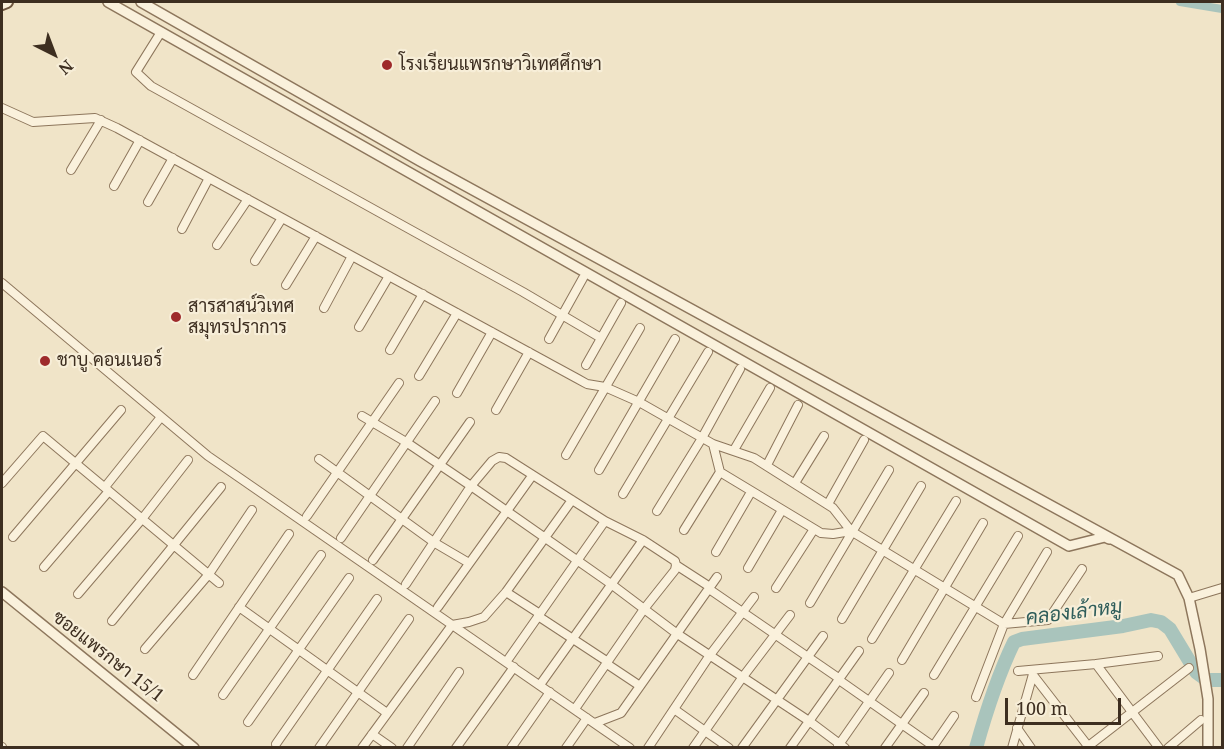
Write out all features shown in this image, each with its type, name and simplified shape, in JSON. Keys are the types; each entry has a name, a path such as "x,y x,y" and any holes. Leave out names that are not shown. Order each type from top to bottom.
{"main road":[{"path":"2,4 7,2"}],"street":[{"path":"108,2 1069,546 1106,537 1177,578 1189,597"},
{"path":"141,2 420,161 1178,575 1189,597 1207,693 1208,747"},
{"path":"162,32 136,72 151,86 601,338"},
{"path":"2,108 33,122 94,118 140,140 587,384 605,387 639,402 713,444 734,450 766,465 828,504 851,531 1004,624 1048,620 1082,568"},
{"path":"71,170 101,120"},
{"path":"114,186 140,140"},
{"path":"148,202 173,158"},
{"path":"182,229 209,178"},
{"path":"217,245 248,199"},
{"path":"255,261 282,218"},
{"path":"286,285 316,236"},
{"path":"324,308 352,256"},
{"path":"359,327 389,276"},
{"path":"549,339 583,278"},
{"path":"2,284 208,456 628,747"},
{"path":"390,350 423,294"},
{"path":"586,364 621,303"},
{"path":"419,376 457,313"},
{"path":"566,455 640,328"},
{"path":"458,393 492,332"},
{"path":"599,470 675,339"},
{"path":"496,410 529,352"},
{"path":"623,494 708,352"},
{"path":"657,511 702,438 740,369"},
{"path":"307,516 399,383"},
{"path":"734,450 770,388"},
{"path":"341,538 435,401"},
{"path":"766,465 798,405"},
{"path":"13,537 121,410"},
{"path":"362,416 406,442 471,486 612,584 676,633 809,721 840,746 889,673"},
{"path":"44,567 107,489 160,417"},
{"path":"373,560 470,422"},
{"path":"2,483 44,436 219,583"},
{"path":"795,483 824,436"},
{"path":"828,504 864,440"},
{"path":"713,444 720,472 751,492 826,535 851,531"},
{"path":"406,584 471,486 492,461 499,457 506,458 605,521 643,540 675,561 676,566 933,747 954,716"},
{"path":"319,459 435,543 469,563"},
{"path":"78,594 142,519 188,460"},
{"path":"810,603 889,470"},
{"path":"684,530 720,472"},
{"path":"438,607 532,476"},
{"path":"842,619 921,486"},
{"path":"112,621 221,487"},
{"path":"716,552 751,492"},
{"path":"362,747 452,625 484,617 506,592 572,500"},
{"path":"872,639 956,501"},
{"path":"145,650 208,574 252,510"},
{"path":"748,568 782,510"},
{"path":"509,658 605,521"},
{"path":"902,660 983,523"},
{"path":"776,588 813,529"},
{"path":"193,675 289,534"},
{"path":"934,675 1017,536"},
{"path":"542,682 643,540"},
{"path":"976,697 1004,624 1047,552"},
{"path":"223,695 321,555"},
{"path":"577,706 676,566"},
{"path":"248,722 349,578"},
{"path":"595,723 621,713 717,578"},
{"path":"1189,597 1222,588"},
{"name":"ซอยแพรกษา 15/1","path":"2,592 194,747"},
{"path":"506,592 639,686"},
{"path":"648,747 710,655 754,597"},
{"path":"276,744 377,599"},
{"path":"239,607 387,713"},
{"path":"693,747 790,615"},
{"path":"319,747 409,619"},
{"path":"742,747 823,636"},
{"path":"790,747 859,651"},
{"path":"1018,671 1033,672 1158,656"},
{"path":"1095,664 1159,747"},
{"path":"456,747 514,667"},
{"path":"1033,672 1087,747 1189,668"},
{"path":"407,747 459,672"},
{"path":"1012,747 1033,672"},
{"path":"511,747 550,692"},
{"path":"885,747 924,693"},
{"path":"674,709 729,747"},
{"path":"566,747 587,718"},
{"path":"1168,747 1201,720"},
{"path":"1017,728 1031,747"},
{"path":"372,734 392,747"}],"waterway":[{"path":"1180,2 1222,9"},
{"name":"คลองเล้าหมู","path":"976,748 1003,667 1014,642 1022,639 1123,626 1151,620 1161,622 1170,629 1196,672 1207,680 1222,680"}],"place":[{"name":"โรงเรียนแพรกษาวิเทศศึกษา","path":"387,65"},
{"name":"สารสาสน์วิเทศ สมุทรปราการ","path":"176,317"},
{"name":"ชาบู คอนเนอร์","path":"45,361"}]}
